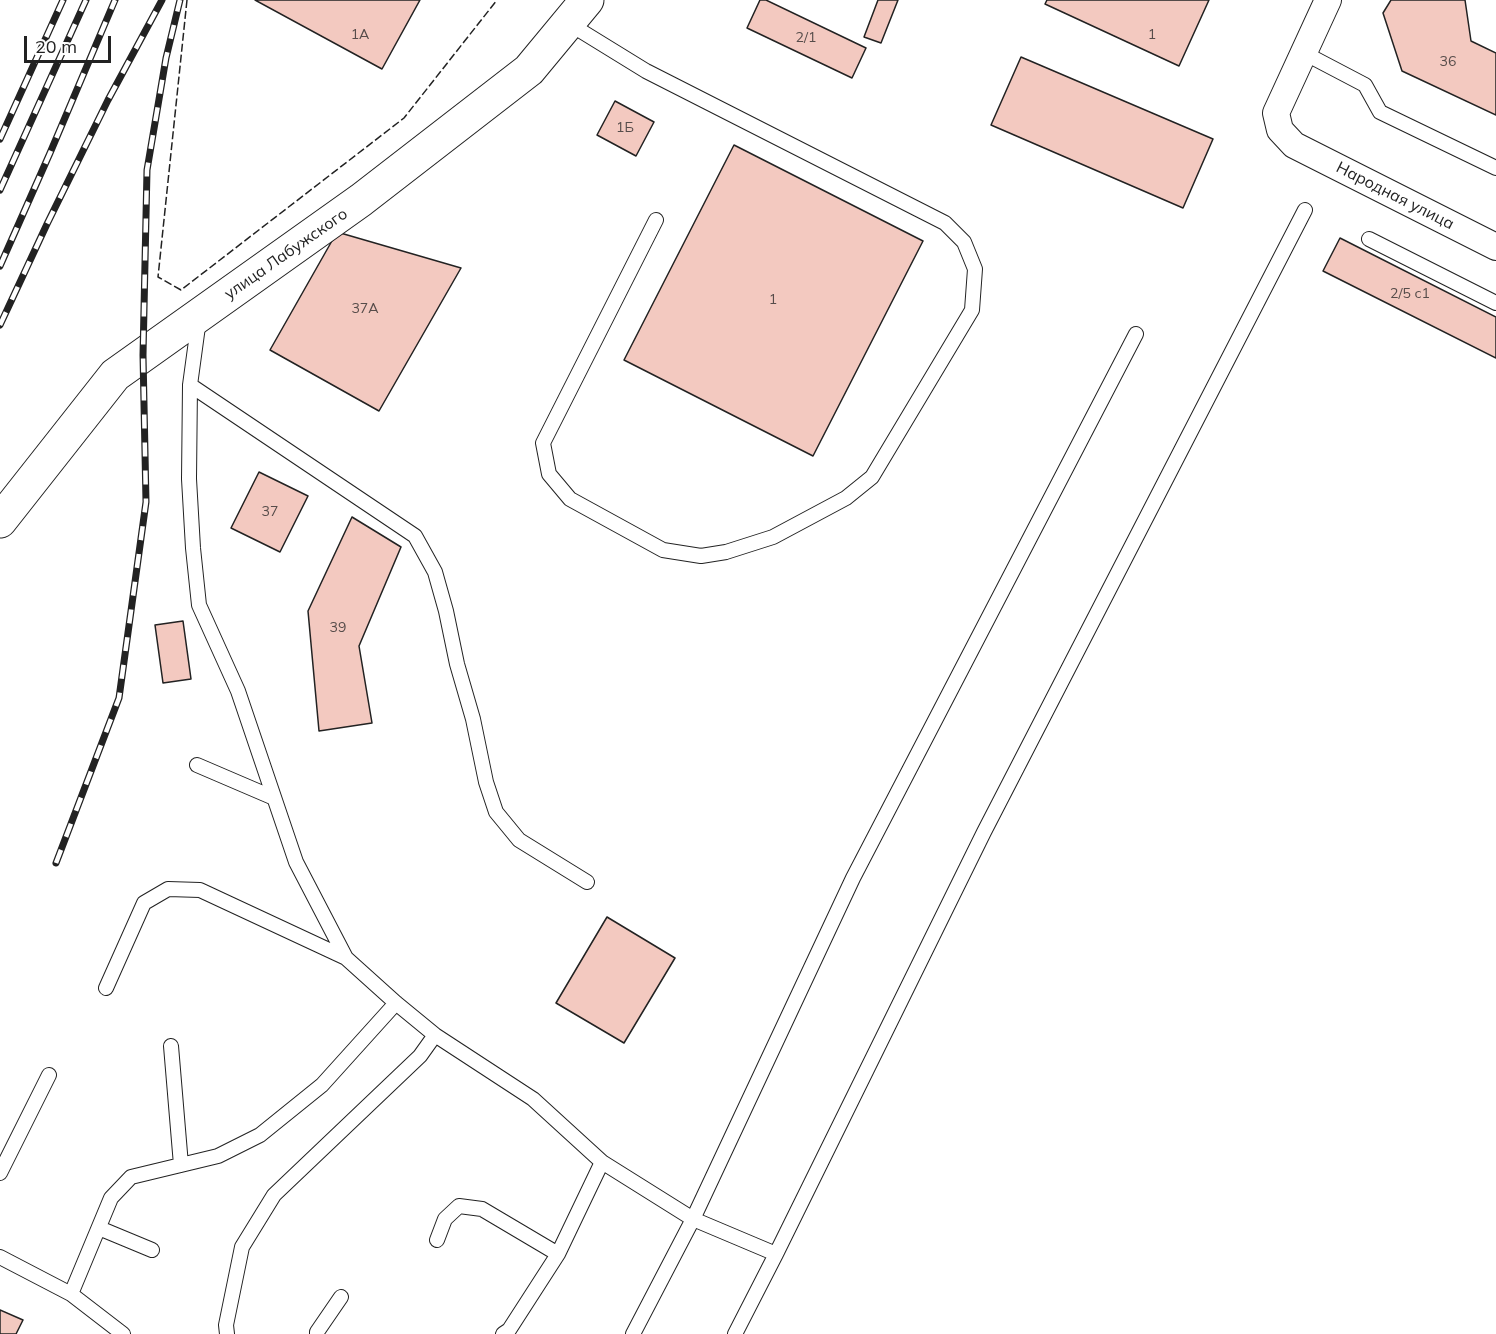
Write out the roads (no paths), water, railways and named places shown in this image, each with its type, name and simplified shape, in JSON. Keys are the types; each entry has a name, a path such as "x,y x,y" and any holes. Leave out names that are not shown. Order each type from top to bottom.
{"street":[{"path":"1304,53 1328,0"},
{"name":"улица Лабужского","path":"0,521 115,375 362,200 529,70 577,11"},
{"name":"Народная улица","path":"1304,53 1276,113 1280,130 1294,145 1496,247"}],"lane":[{"path":"577,11 646,71 945,223 964,242 975,269 972,310 872,477 846,498 773,537 726,552 701,556 663,550 570,499 549,474 543,443 656,220"},
{"path":"1304,53 1365,85 1380,112 1496,168"},
{"path":"735,1334 984,832 1305,210"},
{"path":"1369,239 1496,303"},
{"path":"200,314 190,385 189,479 199,605 238,691 297,862 346,958"},
{"path":"633,1334 693,1219 854,878 1136,334"},
{"path":"190,385 415,536 435,572 441,591 486,782 496,812 519,840 587,882"},
{"path":"197,765 274,798"},
{"path":"106,988 144,903 168,889 200,890 346,958 396,1004 435,1035 533,1099 602,1162 693,1219 776,1254"},
{"path":"71,1294 111,1198 132,1177 218,1156 260,1135 322,1084 396,1004"},
{"path":"227,1334 226,1325 243,1247 274,1195 420,1056 435,1035"},
{"path":"171,1046 181,1165"},
{"path":"0,1173 49,1076"},
{"path":"503,1334 509,1330 558,1254 602,1162"},
{"path":"438,1240 445,1219 459,1206 482,1209 558,1254"},
{"path":"99,1228 152,1250"},
{"path":"0,1257 71,1294 123,1334"},
{"path":"317,1334 341,1297"}],"railway":[{"path":"0,139 63,0"},
{"path":"0,190 86,0"},
{"path":"0,266 115,0"},
{"path":"0,325 108,100 162,0"},
{"path":"56,863 119,698 146,502 143,355 147,170 166,58 180,0"}]}
